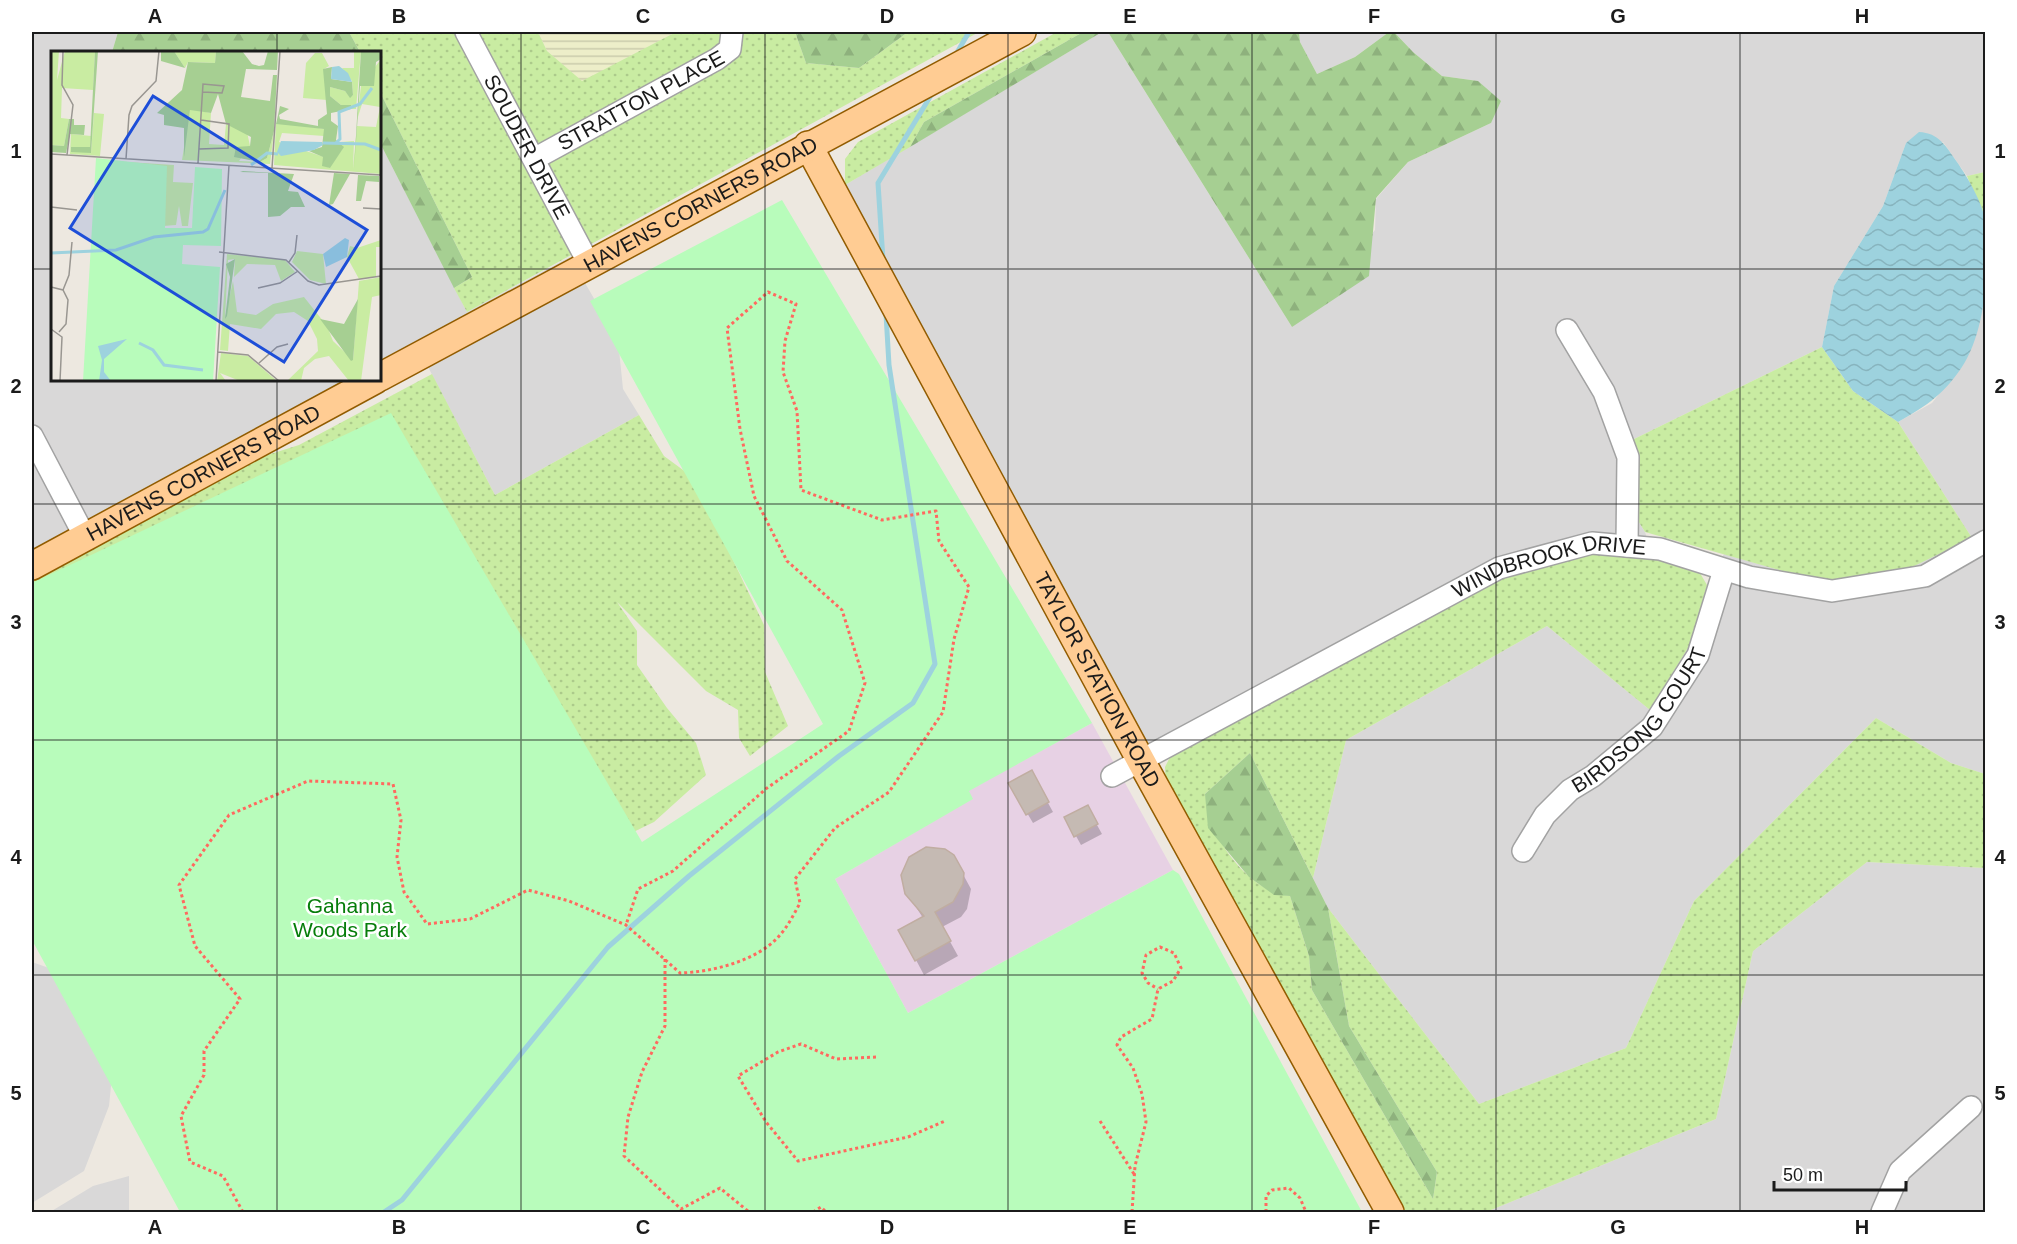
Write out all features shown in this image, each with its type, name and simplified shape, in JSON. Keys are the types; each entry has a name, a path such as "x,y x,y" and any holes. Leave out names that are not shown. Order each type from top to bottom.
{"main road":[{"name":"HAVENS CORNERS ROAD","path":"381,376 1022,32"},
{"name":"TAYLOR STATION ROAD","path":"808,145 1141,761 1390,1212"},
{"name":"HAVENS CORNERS ROAD","path":"32,566 373,381"}],"street":[{"name":"SOUDER DRIVE","path":"466,32 589,264"},
{"name":"STRATTON PLACE","path":"534,159 717,59 730,49 732,32"},
{"path":"1567,330 1604,392 1628,457 1627,546"},
{"path":"32,436 85,537"},
{"name":"WINDBROOK DRIVE","path":"1112,776 1499,568 1592,543 1660,549 1749,577 1832,591 1925,576 1986,541"},
{"name":"BIRDSONG COURT","path":"1523,851 1545,815 1570,790 1593,776 1652,728 1698,655 1724,570"},
{"path":"1882,1212 1900,1171 1971,1107"}],"path":[{"path":"243,1212 223,1176 190,1162 181,1116 204,1075 204,1051 240,999 195,946 179,885 229,816 308,781 393,784 401,820 397,857 404,892 427,924 470,919 528,890 569,901 626,925 680,973 697,972 739,963 779,937 800,903 795,879 835,828 889,792 943,712 954,639 969,587 939,541 936,511 882,520 801,490 797,411 783,372 786,341 796,304 768,292 727,327 740,429 754,496 787,561 842,610 865,682 849,732 767,788 673,871 638,889 626,925"},
{"path":"1160,947 1174,953 1181,968 1173,981 1158,989 1148,983 1142,973 1146,955 1160,947"},
{"path":"665,959 665,1026 642,1072 628,1117 624,1156 681,1209 720,1188 749,1212"},
{"path":"1132,1212 1134,1174 1146,1122 1142,1094 1133,1068 1117,1045 1121,1037 1152,1019 1158,989"},
{"path":"876,1057 836,1059 801,1044 778,1052 738,1076 766,1122 798,1161 909,1137 945,1120"},
{"path":"1100,1121 1134,1174"},
{"path":"1266,1212 1266,1196 1272,1190 1289,1188 1300,1198 1306,1212"},
{"path":"813,1212 821,1208 826,1212"}],"shaded area":[{"path":"32,32 118,32 112,51 51,51 51,381 349,381 32,553"},
{"path":"1102,32 1108,32 1292,327 1375,230 1376,199 1408,162 1491,123 1478,81 1442,76 1413,52 1394,32 1985,32 1985,172 1967,176 1943,142 1906,143 1883,206 1834,286 1822,347 1632,440 1637,519 1645,532 1653,556 1421,618 1170,757 1139,738 845,185"},
{"path":"1299,32 1389,32 1355,57 1317,74 1300,42"},
{"path":"381,145 467,312 570,257 618,340 623,389 639,415 495,495 416,344 381,363"},
{"path":"1985,302 1985,774 1951,763 1876,718 1694,901 1626,1048 1479,1104 1328,908 1313,878 1346,740 1547,626 1650,710 1691,643 1707,585 1724,554 1811,579 1972,538 1898,422 1932,403 1965,361"},
{"path":"1092,723 1173,870 908,1013 835,879 972,799 968,791"},
{"path":"1867,862 1985,868 1985,1212 1486,1212 1716,1119 1753,951"},
{"path":"32,962 66,974 112,1076 109,1106 84,1171 32,1203"},
{"path":"129,1176 129,1212 50,1212 93,1186"}],"green space":[{"path":"118,32 349,32 359,51 112,51"},
{"path":"349,32 538,32 547,51 582,81 676,32 795,32 806,63 859,68 908,32 979,32 467,312 454,288 472,277 381,94 381,51 359,51"},
{"path":"538,32 676,32 582,82 547,51"},
{"path":"795,32 908,32 859,68 806,63"},
{"path":"1057,32 1083,32 924,122 910,147 845,185 845,159 858,142"},
{"path":"1083,32 1102,32 910,147 924,122"},
{"path":"1108,32 1299,32 1300,42 1317,74 1355,57 1389,32 1394,32 1413,52 1442,76 1478,81 1501,101 1491,123 1408,162 1376,198 1369,276 1292,327"},
{"path":"381,94 472,277 454,288 381,145"},
{"path":"1985,172 1985,222 1967,176"},
{"name":"Gahanna Woods Park","path":"782,200 1092,723 969,791 973,799 835,879 908,1013 1173,870 1179,874 1362,1212 180,1212 32,940 32,583 391,413 642,842 823,724 590,301"},
{"path":"1822,347 1853,391 1898,422 1972,538 1910,568 1845,580 1811,579 1645,532 1637,519 1632,440"},
{"path":"432,374 495,495 639,415 664,456 694,478 764,625 765,672 788,726 750,756 739,738 738,710 706,691 617,602 637,631 637,665 667,708 696,743 706,775 654,822 619,839 32,599 32,575 229,467 299,445"},
{"path":"1592,551 1653,556 1697,568 1707,585 1691,643 1650,710 1547,626 1346,740 1313,878 1250,753 1205,794 1221,841 1230,856 1261,886 1290,896 1309,956 1312,990 1433,1199 1437,1172 1349,1026 1328,908 1479,1104 1626,1048 1694,901 1876,718 1951,763 1985,774 1985,868 1867,862 1753,951 1716,1119 1486,1212 1400,1212 1166,790 1165,767 1170,757 1421,618 1510,573"},
{"path":"1250,753 1328,908 1349,1026 1437,1172 1433,1199 1312,990 1309,956 1290,896 1274,895 1249,877 1208,828 1205,794"}],"water":[{"path":"1919,132 1932,135 1945,146 1966,175 1978,199 1986,224 1987,276 1982,314 1972,348 1965,362 1944,390 1898,422 1853,391 1822,347 1834,286 1883,206 1906,143"}],"building":[{"path":"1032,770 1049,802 1026,815 1008,783"},
{"path":"1088,805 1098,824 1074,837 1064,817"},
{"path":"926,847 945,849 954,855 964,873 963,884 953,902 935,912 951,941 915,961 898,930 924,916 905,894 901,875 909,857"}],"waterway":[{"path":"955,56 969,32"},
{"path":"883,260 878,183 933,92"},
{"path":"384,1212 402,1200 608,947 689,876 839,756 913,703 935,664 889,365 886,314"}]}
